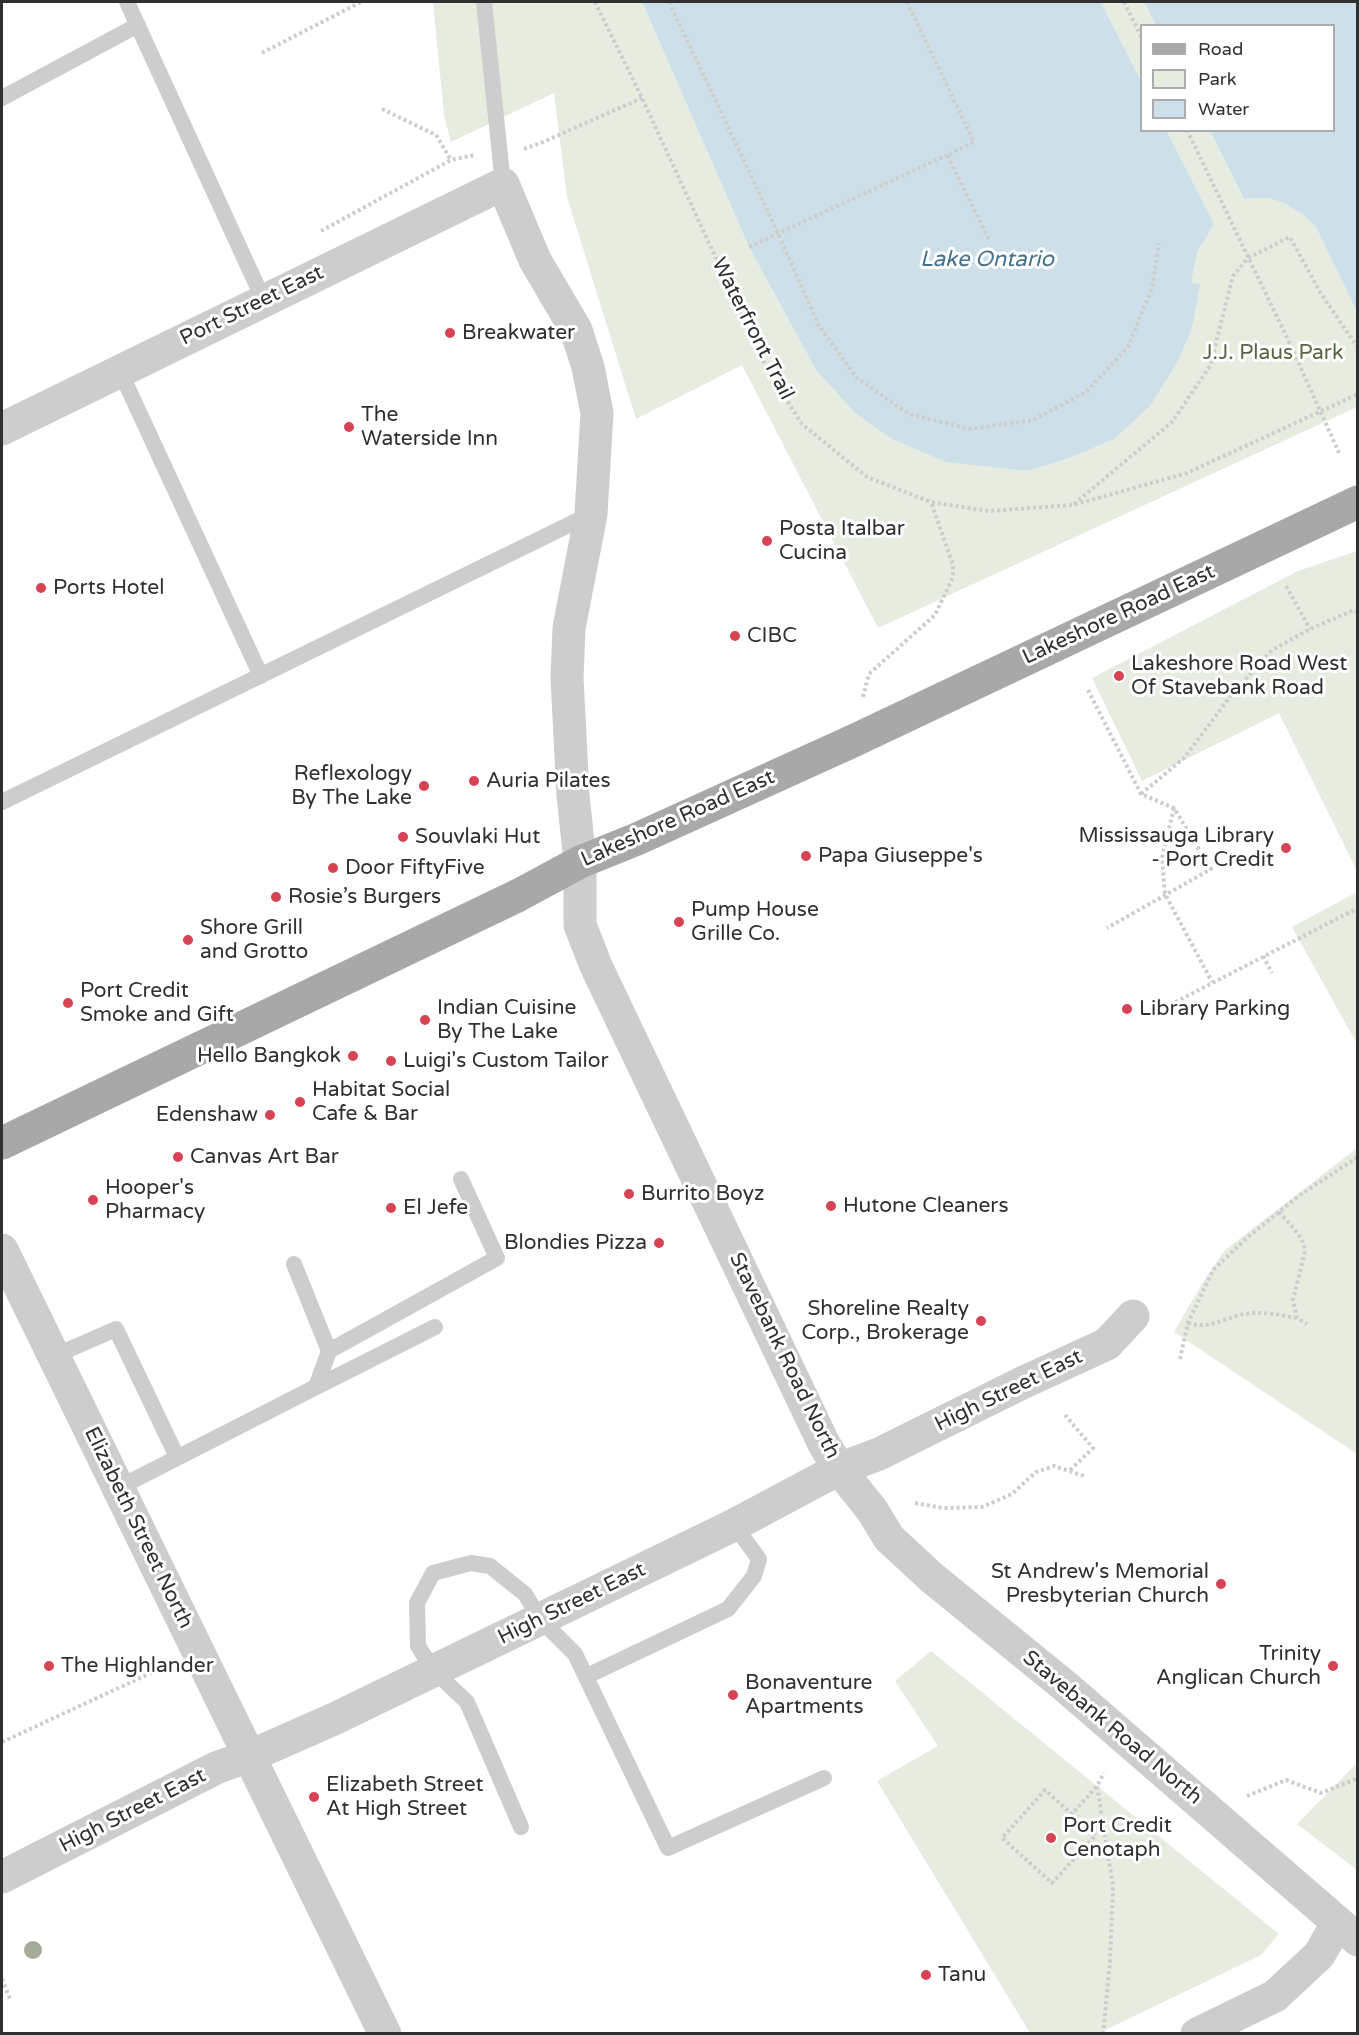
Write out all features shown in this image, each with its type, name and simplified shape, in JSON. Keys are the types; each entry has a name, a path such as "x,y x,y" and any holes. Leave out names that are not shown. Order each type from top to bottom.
{"main road":[{"name":"Lakeshore Road East","path":"2,1143 519,895 579,862 637,839 853,741 1358,502"}],"street":[{"name":"Port Street East","path":"2,429 503,184"},
{"name":"Stavebank Road North","path":"503,184 536,260 576,330 588,367 597,413 591,514 569,628 567,678 579,862 580,925 596,966 825,1444 839,1469 872,1510 889,1538 931,1577 1084,1703 1347,1932"},
{"name":"Elizabeth Street North","path":"2,1250 385,2034"},
{"name":"High Street East","path":"2,1877 218,1767 250,1756 334,1719 734,1525 839,1469 879,1454 1022,1383 1107,1344 1133,1316"},
{"path":"1197,2034 1275,1996 1347,1932"}],"lane":[{"path":"127,2 264,301"},
{"path":"484,2 503,184"},
{"path":"2,98 138,25"},
{"path":"120,371 261,676"},
{"path":"2,802 591,514"},
{"path":"316,1387 329,1351 497,1258 461,1179"},
{"path":"294,1264 329,1351"},
{"path":"118,1488 435,1327"},
{"path":"54,1356 116,1329 177,1457"},
{"path":"587,1676 728,1609 754,1576 759,1560 734,1525"},
{"path":"520,1827 467,1702 434,1671 418,1646 417,1603 433,1574 471,1563 490,1566 525,1594 540,1619 575,1654 668,1848 824,1778"}],"path":[{"path":"262,53 361,2"},
{"name":"Waterfront Trail","path":"594,2 642,98 768,371 802,424 867,477 931,502 988,511 1073,505 1187,474 1358,394"},
{"path":"669,2 778,233 819,326 857,378 909,414 970,429 1033,420 1086,392 1128,347 1152,288 1159,243"},
{"path":"748,247 974,142 907,2"},
{"path":"1124,2 1140,34"},
{"path":"529,148 642,98"},
{"path":"382,109 436,135 451,160"},
{"path":"1187,132 1341,455"},
{"path":"947,155 990,242"},
{"path":"320,231 451,160 463,156"},
{"path":"1073,505 1172,422 1210,366 1233,276 1248,258 1290,237 1320,292 1358,348"},
{"path":"853,741 869,674 935,615 953,577 953,565 931,502"},
{"path":"1286,586 1310,629"},
{"path":"1141,794 1184,758 1233,693 1272,650 1310,629 1356,611"},
{"path":"1088,690 1141,794 1174,808 1211,869 1107,928"},
{"path":"1174,808 1162,858 1165,894 1212,982"},
{"path":"1154,1013 1358,908"},
{"path":"1263,956 1272,973"},
{"path":"1180,1359 1188,1323 1213,1270 1249,1236 1300,1195 1358,1157"},
{"path":"1279,1212 1301,1238 1304,1245 1305,1251 1293,1300 1297,1318"},
{"path":"1188,1323 1198,1327 1246,1314 1271,1314 1297,1318 1307,1324"},
{"path":"1065,1415 1093,1448 1069,1471"},
{"path":"915,1503 943,1508 982,1507 1012,1494 1036,1472 1054,1466 1084,1476"},
{"path":"2,1742 166,1666"},
{"path":"1063,1824 1097,1786 1104,1773"},
{"path":"1247,1796 1286,1780 1321,1793 1358,1778"},
{"path":"1097,1786 1113,1886 1110,1962 1103,2034"},
{"path":"1045,1790 1072,1814 1096,1835 1053,1883 1002,1838 1045,1790"},
{"path":"2,1979 10,1999"}],"green space":[{"name":"J.J. Plaus Park","path":"433,2 642,2 749,247 816,370 854,412 1028,471 1070,458 1114,439 1178,361 1192,329 1199,285 1190,282 1197,253 1214,224 1168,132 1210,132 1244,199 1268,198 1284,203 1305,216 1316,227 1357,312 1357,407 878,628 742,365 636,419 567,197 554,93 451,142 444,115"},
{"path":"1101,2 1144,2 1155,24 1140,24 1140,79"},
{"path":"1358,551 1357,871 1279,713 1142,781 1092,678 1298,571"},
{"path":"1357,892 1357,1044 1292,927"},
{"path":"1357,1148 1357,1454 1174,1332 1224,1251"},
{"path":"931,1651 1279,1934 1261,1955 1099,2033 1030,2033 877,1781 938,1746 895,1681"},
{"path":"1357,1763 1357,1870 1297,1824"}],"water":[{"name":"Lake Ontario","path":"642,2 1101,2 1140,79 1140,132 1168,132 1214,224 1197,253 1191,282 1200,284 1192,329 1178,361 1150,406 1114,439 1070,458 1028,471 946,462 892,439 854,412 816,370 749,247"},
{"path":"1144,2 1357,2 1357,312 1316,227 1305,216 1284,203 1268,198 1244,199 1210,132 1335,132 1335,24 1155,24"}],"place":[{"name":"Breakwater","path":"450,333"},
{"name":"The Waterside Inn","path":"349,427"},
{"name":"Posta Italbar Cucina","path":"767,541"},
{"name":"Ports Hotel","path":"41,588"},
{"name":"CIBC","path":"735,636"},
{"name":"Lakeshore Road West Of Stavebank Road","path":"1119,676"},
{"name":"Auria Pilates","path":"474,781"},
{"name":"Reflexology By The Lake","path":"424,786"},
{"name":"Souvlaki Hut","path":"403,837"},
{"name":"Mississauga Library - Port Credit","path":"1286,848"},
{"name":"Papa Giuseppe's","path":"806,856"},
{"name":"Door FiftyFive","path":"333,868"},
{"name":"Rosie’s Burgers","path":"276,897"},
{"name":"Pump House Grille Co.","path":"679,922"},
{"name":"Shore Grill and Grotto","path":"188,940"},
{"name":"Port Credit Smoke and Gift","path":"68,1003"},
{"name":"Library Parking","path":"1127,1009"},
{"name":"Indian Cuisine By The Lake","path":"425,1020"},
{"name":"Hello Bangkok","path":"353,1056"},
{"name":"Luigi's Custom Tailor","path":"391,1061"},
{"name":"Habitat Social Cafe & Bar","path":"300,1102"},
{"name":"Edenshaw","path":"270,1115"},
{"name":"Canvas Art Bar","path":"178,1157"},
{"name":"Burrito Boyz","path":"629,1194"},
{"name":"Hooper's Pharmacy","path":"93,1200"},
{"name":"Hutone Cleaners","path":"831,1206"},
{"name":"El Jefe","path":"391,1208"},
{"name":"Blondies Pizza","path":"659,1243"},
{"name":"Shoreline Realty Corp., Brokerage","path":"981,1321"},
{"name":"St Andrew's Memorial Presbyterian Church","path":"1221,1584"},
{"name":"The Highlander","path":"49,1666"},
{"name":"Trinity Anglican Church","path":"1333,1666"},
{"name":"Bonaventure Apartments","path":"733,1695"},
{"name":"Elizabeth Street At High Street","path":"314,1797"},
{"name":"Port Credit Cenotaph","path":"1051,1838"},
{"name":"Tanu","path":"926,1975"}]}
